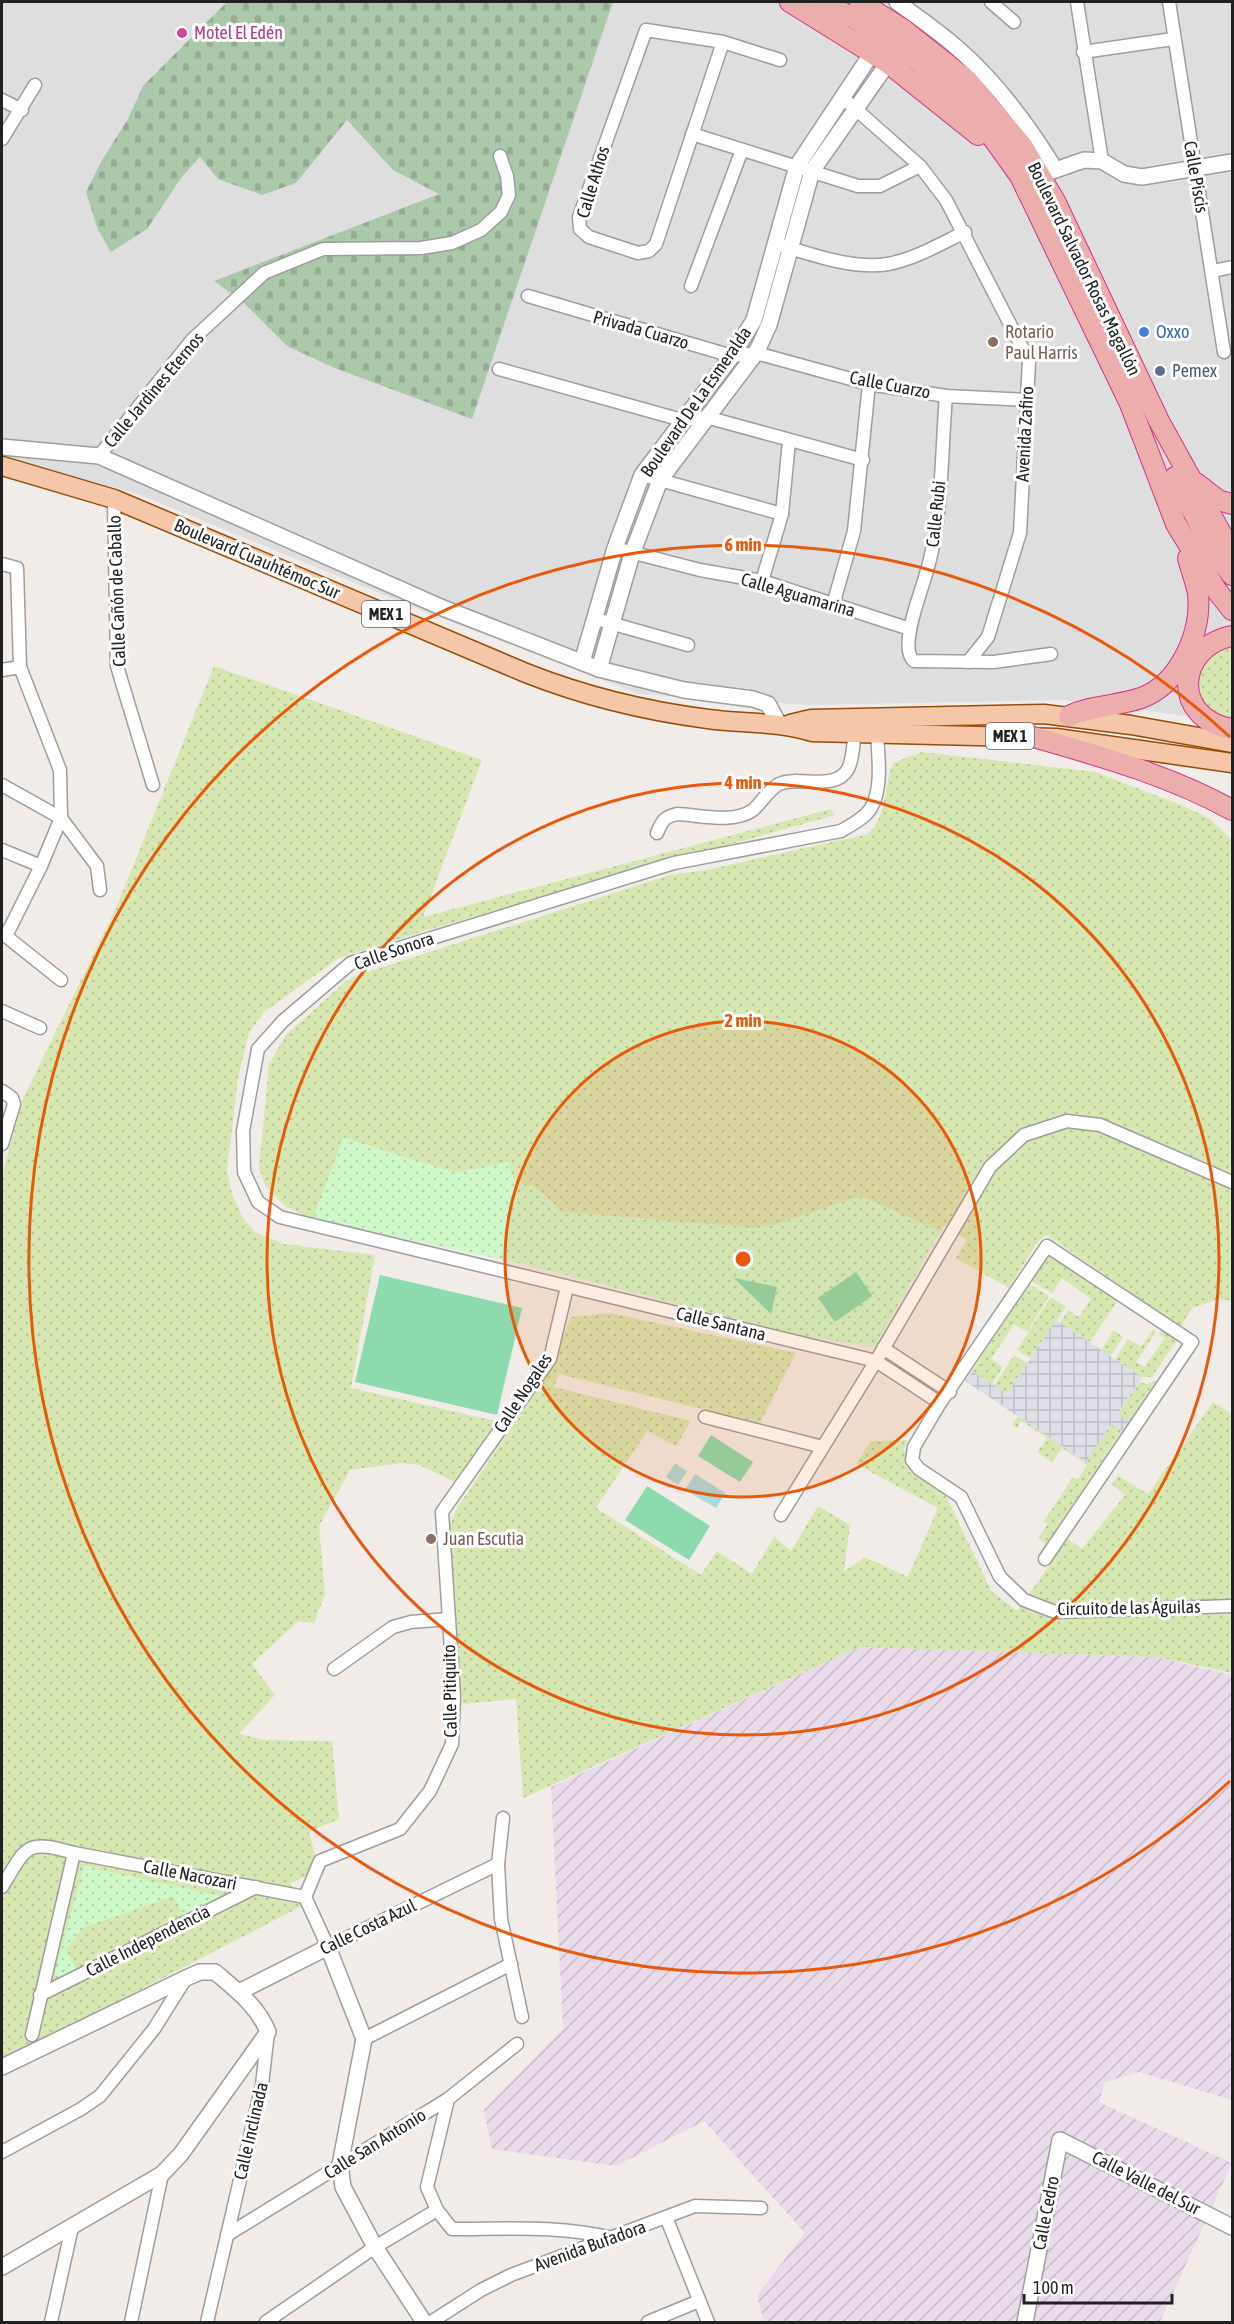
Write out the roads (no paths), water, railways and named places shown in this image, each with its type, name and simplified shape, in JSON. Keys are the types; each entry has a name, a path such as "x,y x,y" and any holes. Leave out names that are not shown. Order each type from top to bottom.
{"highway":[{"path":"790,2 880,58 964,121 1020,176"},
{"name":"Boulevard Salvador Rosas Magallón","path":"821,2 854,18 920,62 977,116 1020,176 1138,399 1233,553"},
{"name":"Boulevard Salvador Rosas Magallón","path":"860,2 904,30 967,80 1048,172 1138,399 1176,524 1217,591 1233,610"},
{"path":"1138,399 1197,543 1233,592"},
{"path":"1157,445 1213,550 1233,575"},
{"path":"1188,477 1218,500 1233,504"},
{"path":"1070,716 1081,710 1142,698 1164,683 1182,662 1196,623 1198,594 1176,524"},
{"path":"1233,636 1211,643 1203,650 1190,670 1188,681 1192,703 1203,719 1233,729"},
{"path":"1030,736 1104,758 1172,782 1233,810"}],"main road":[{"name":"Boulevard Cuauhtémoc Sur","path":"2,466 114,499 552,684 657,711 709,719 783,724 812,732 1030,736 1088,741 1233,763"},
{"name":"Boulevard Cuauhtémoc Sur","path":"783,724 811,719 963,714 1070,716 1233,742"}],"street":[{"path":"897,2 957,47 985,76 1024,120 1048,172 1084,160 1102,161 1124,174 1142,177 1233,162"},
{"path":"991,2 1014,22"},
{"path":"1077,2 1083,52 1102,161"},
{"name":"Calle Piscis","path":"1169,2 1224,352"},
{"name":"Calle Athos","path":"723,42 656,244 649,251 638,253 589,237 580,229 579,217 646,30 723,42 780,60"},
{"path":"1083,52 1173,39"},
{"name":"Boulevard De La Esmeralda","path":"582,662 615,548 642,475 732,356 754,320 775,244 805,168 842,97 880,58"},
{"name":"Boulevard De La Esmeralda","path":"599,669 632,554 660,480 756,353 769,325 790,248 805,168 857,108 880,58"},
{"path":"2,139 22,110 35,85"},
{"name":"Avenida Zafiro","path":"842,97 920,166 946,200 965,232 1029,361 1020,533 988,637 968,662"},
{"path":"2,100 22,110"},
{"path":"692,134 858,186 880,186 920,166"},
{"path":"691,286 742,150"},
{"name":"Calle Jardines Eternos","path":"2,447 99,456 192,340 264,273 322,249 421,248 452,243 481,230 501,212 509,195 507,176 500,156"},
{"path":"775,244 857,264 885,264 913,257 965,232"},
{"path":"1213,271 1233,267"},
{"name":"Privada Cuarzo","path":"528,296 732,356 756,353"},
{"name":"Calle Cuarzo","path":"756,353 869,384 945,396 1028,400"},
{"path":"499,369 682,420 706,417 862,460"},
{"path":"833,604 854,531 869,384"},
{"name":"Calle Rubi","path":"910,629 934,547 945,396"},
{"path":"762,581 782,514 789,441"},
{"path":"99,456 443,608 599,669 684,690 753,699 768,704 783,724"},
{"path":"642,475 782,514"},
{"name":"Calle Cañón de Caballo","path":"114,499 117,666 153,785"},
{"name":"Calle Aguamarina","path":"615,548 632,554 762,581 910,629"},
{"path":"2,564 17,568 20,667 60,770 61,818 41,866 4,934 60,980"},
{"path":"596,619 613,626 688,645"},
{"path":"910,629 907,651 914,661 994,662 1051,654"},
{"path":"2,670 20,667"},
{"path":"657,833 662,820 668,816 677,814 739,818 755,808 779,784 789,781 832,781 841,778 849,769 855,733"},
{"name":"Calle Sonora","path":"567,1287 280,1217 258,1202 244,1172 243,1131 258,1049 283,1021 351,963 674,863 841,831 857,822 871,808 878,778 877,734"},
{"path":"2,785 61,818 97,866 100,890"},
{"path":"2,850 41,866"},
{"path":"2,1011 40,1028"},
{"path":"2,1144 14,1104 7,1094"},
{"path":"781,1515 876,1361 990,1167 1024,1135 1067,1121 1100,1125 1233,1182"},
{"path":"940,1403 950,1392 1047,1246 1192,1342 1044,1559"},
{"name":"Calle Santana","path":"567,1287 876,1361 940,1403"},
{"name":"Calle Nogales","path":"457,1490 550,1359 567,1287"},
{"path":"883,1348 950,1392"},
{"name":"Circuito de las Águilas","path":"940,1403 914,1447 912,1460 919,1469 961,1497 1000,1577 1024,1600 1055,1612 1233,1605"},
{"path":"705,1417 823,1447"},
{"name":"Calle Pitiquito","path":"305,1896 320,1862 400,1829 430,1791 452,1744 454,1696 442,1512 457,1490"},
{"path":"334,1670 393,1627 411,1622 449,1619"},
{"path":"502,1818 498,1864 501,1918 522,2018"},
{"name":"Calle Nacozari","path":"2,1887 20,1856 30,1848 44,1844 74,1854 305,1896"},
{"path":"32,2035 74,1854"},
{"name":"Calle Costa Azul","path":"239,1992 498,1864"},
{"name":"Calle Independencia","path":"40,1995 256,1887"},
{"path":"305,1896 328,1947 364,2039 340,2165 343,2187 375,2247 424,2322"},
{"path":"364,2039 511,1964"},
{"path":"2,2067 200,1972 215,1972 239,1992 263,2018 268,2032 181,2154 162,2175 2,2267"},
{"path":"2,2152 81,2109 100,2096 154,2029 186,1978"},
{"name":"Calle Inclinada","path":"207,2322 262,2085 268,2032"},
{"name":"Calle San Antonio","path":"227,2235 448,2099 517,2044"},
{"path":"448,2099 427,2187 437,2210 453,2229 543,2229 588,2232 612,2238"},
{"name":"Calle Valle del Sur","path":"1060,2139 1233,2226"},
{"name":"Calle Cedro","path":"1025,2322 1060,2139"},
{"path":"130,2322 162,2175"},
{"name":"Avenida Bufadora","path":"431,2322 481,2290 511,2275 695,2206 761,2208"},
{"path":"266,2322 375,2247 437,2210"},
{"path":"666,2217 708,2322"},
{"path":"51,2322 72,2227"},
{"path":"648,2322 699,2301"}],"water":[{"path":"675,1463 687,1471 678,1485 666,1477"},
{"path":"695,1474 725,1493 716,1508 685,1490"}],"place":[{"name":"Motel El Edén","path":"182,33"},
{"name":"Oxxo","path":"1144,332"},
{"name":"Rotario Paul Harris","path":"993,342"},
{"name":"Pemex","path":"1160,371"},
{"name":"Juan Escutia","path":"431,1539"}]}
